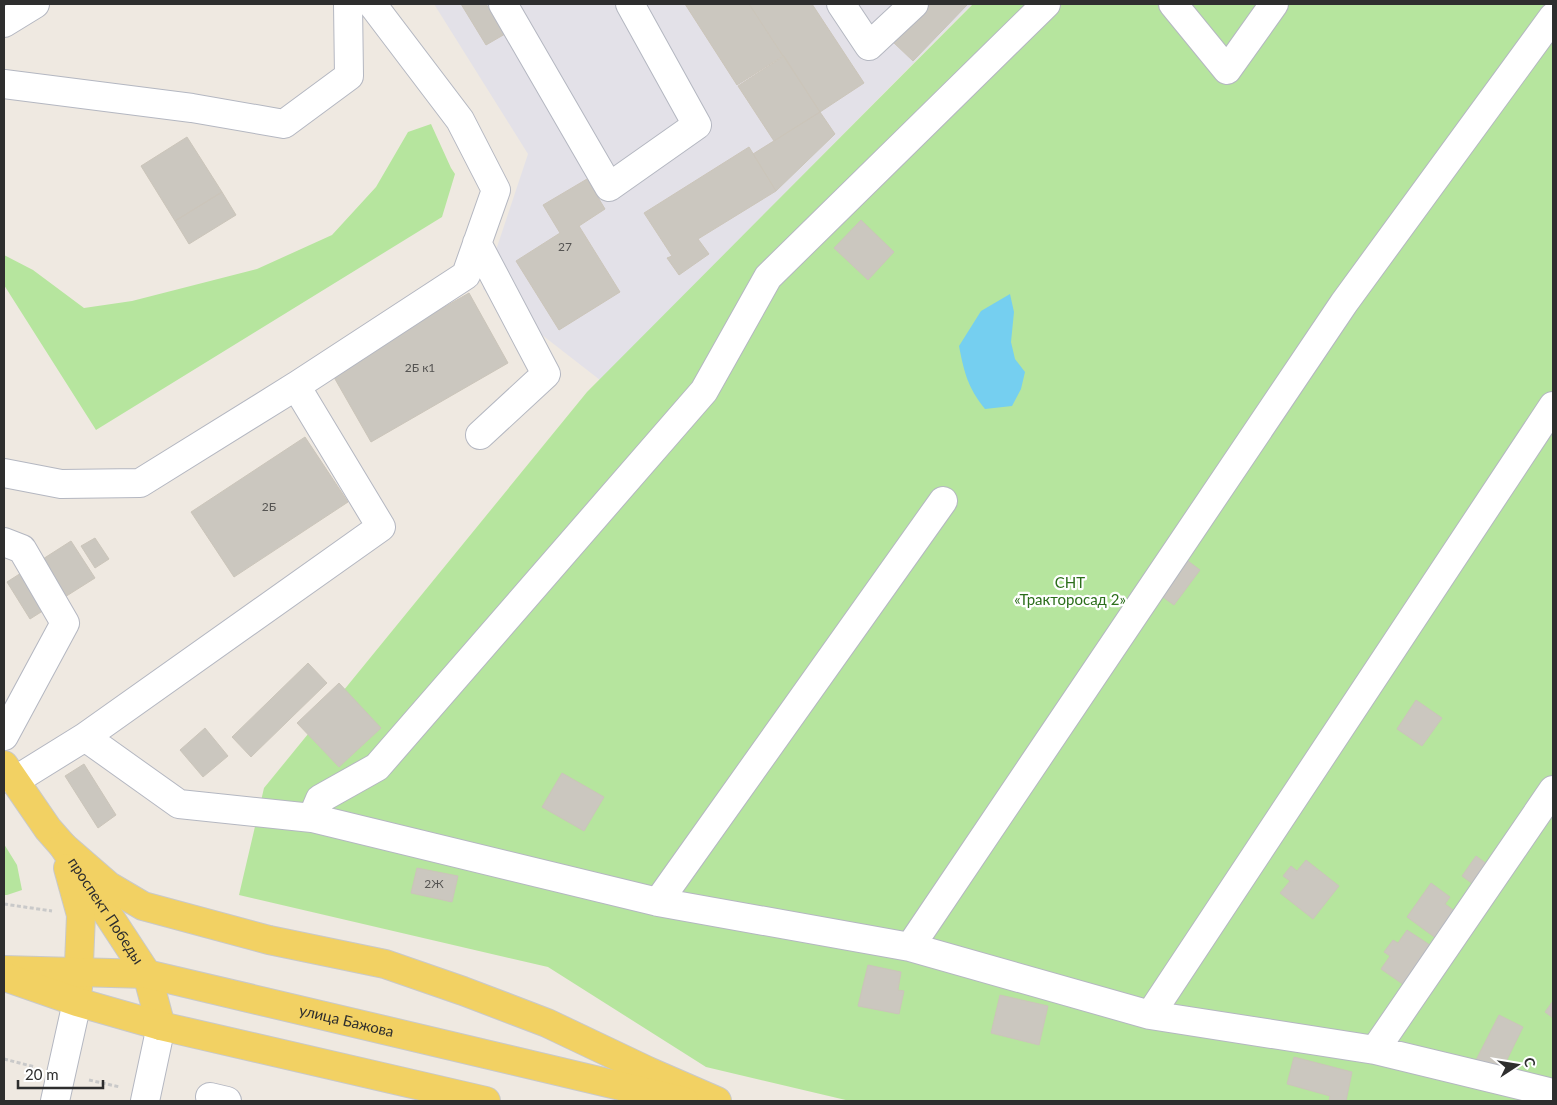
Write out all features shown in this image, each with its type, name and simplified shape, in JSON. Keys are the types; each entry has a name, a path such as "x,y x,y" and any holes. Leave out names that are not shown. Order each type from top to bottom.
{"main road":[{"name":"проспект Победы","path":"9,773 48,829 63,846 147,974 161,1026"},
{"name":"проспект Победы","path":"63,846 81,915 77,1002"},
{"path":"63,846 109,886 143,906 269,940 385,964 548,1023 648,1072 718,1101"},
{"name":"улица Бажова","path":"4,970 147,974 684,1101"},
{"path":"4,977 77,1002 161,1026 486,1101"}],"street":[{"path":"4,23 35,4"},
{"path":"4,84 192,108 284,124 349,76 348,4"},
{"path":"4,473 60,484 140,483 296,386 466,275 496,190 460,120 372,4"},
{"path":"503,4 609,187 697,125 630,4"},
{"path":"841,4 869,46 914,4"},
{"path":"312,818 320,799 377,766 704,391 768,277 1046,4"},
{"path":"1173,4 1227,70 1274,4"},
{"path":"910,947 1344,304 1553,16"},
{"path":"477,242 546,374 480,434"},
{"path":"9,773 85,737 381,527 296,386"},
{"path":"1150,1015 1553,406"},
{"path":"658,902 943,501"},
{"path":"4,542 22,549 65,623 4,736"},
{"path":"85,737 179,804 312,818 658,902 910,947 1150,1015 1375,1050 1553,1094"},
{"path":"1375,1050 1553,790"},
{"path":"55,1101 77,1002"},
{"path":"146,1097 161,1026"}],"path":[{"path":"4,1059 146,1097"}],"shaded area":[{"path":"434,4 972,4 600,380 483,289 528,154"}],"green space":[{"name":"СНТ «Тракторосад 2»","path":"973,4 1553,4 1553,1101 850,1101 706,1067 548,967 239,895 264,788 587,392"},
{"path":"431,124 455,174 442,217 96,430 4,285 4,255 33,270 84,308 132,301 257,269 332,235 376,187 408,132"},
{"path":"4,844 17,865 22,890 7,895 4,895"}],"water":[{"path":"1010,294 1014,312 1011,342 1015,359 1025,372 1021,389 1012,406 985,409 974,394 963,364 959,346 981,311"}],"building":[{"path":"461,4 486,4 505,34 486,45"},
{"path":"685,4 749,4 783,56 737,85"},
{"path":"749,4 812,4 864,83 820,112"},
{"path":"929,4 968,4 913,61 893,42"},
{"path":"784,56 820,112 774,141 738,86"},
{"path":"820,112 835,134 776,191 753,154"},
{"path":"187,137 222,192 175,221 141,166"},
{"path":"749,147 776,191 698,239 709,254 679,275 667,258 672,256 644,213"},
{"path":"587,179 605,209 579,226 620,292 559,330 516,261 560,233 543,205"},
{"path":"222,192 236,215 189,244 175,221"},
{"path":"861,220 894,252 868,280 834,248"},
{"path":"469,293 508,363 371,442 331,372"},
{"path":"305,437 348,502 234,577 191,512"},
{"path":"95,538 109,559 95,568 81,546"},
{"path":"71,541 95,578 30,619 7,582"},
{"path":"1180,555 1200,570 1174,605 1153,590"},
{"path":"308,663 327,683 251,757 232,737"},
{"path":"339,683 381,728 339,767 297,723"},
{"path":"1416,700 1442,718 1422,746 1397,729"},
{"path":"205,728 228,756 203,777 180,750"},
{"path":"84,764 116,815 98,828 65,776"},
{"path":"562,773 604,797 584,831 542,807"},
{"path":"1476,856 1491,867 1477,887 1462,876"},
{"path":"1306,860 1339,886 1313,919 1280,893 1290,881 1283,876 1291,866 1297,871"},
{"path":"417,868 458,876 452,902 411,893"},
{"path":"1431,883 1450,897 1445,904 1456,912 1437,939 1407,917"},
{"path":"1407,930 1433,947 1407,987 1381,969 1390,956 1384,952 1393,940 1398,943"},
{"path":"868,965 901,972 898,990 904,991 899,1014 858,1006"},
{"path":"1000,995 1048,1006 1039,1045 991,1033"},
{"path":"1553,1001 1553,1018 1545,1012"},
{"path":"1499,1015 1523,1027 1501,1072 1475,1062"},
{"path":"1294,1057 1352,1072 1346,1101 1329,1101 1330,1096 1287,1084"}]}
